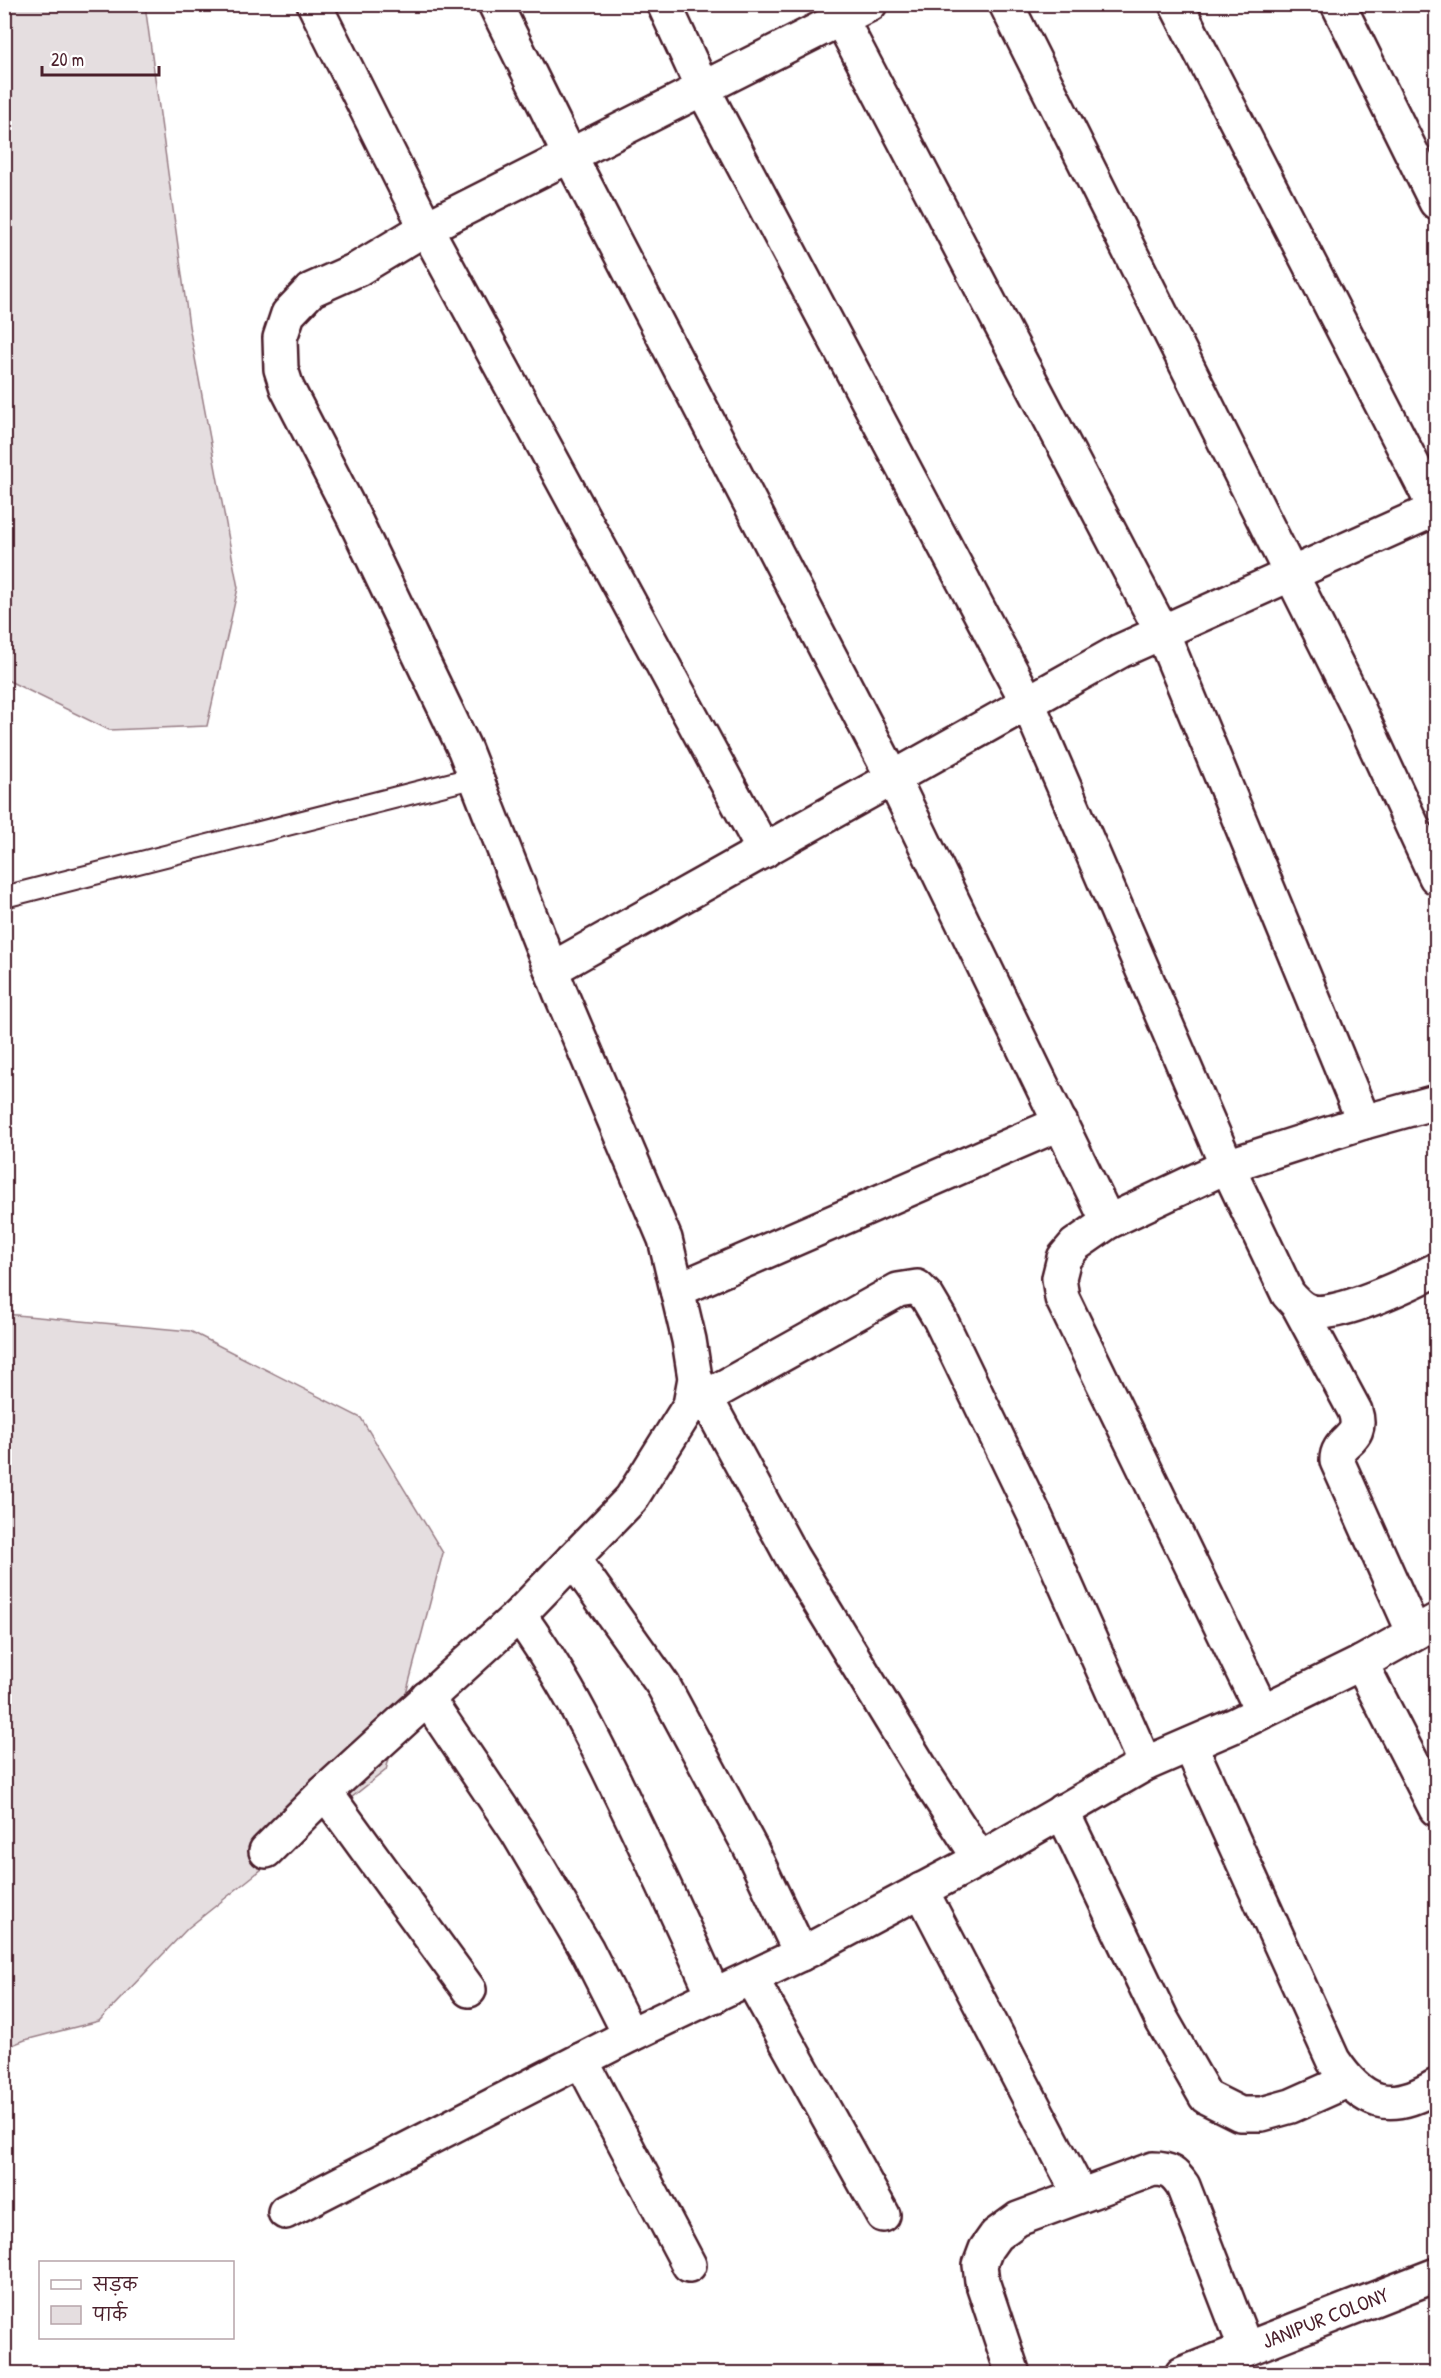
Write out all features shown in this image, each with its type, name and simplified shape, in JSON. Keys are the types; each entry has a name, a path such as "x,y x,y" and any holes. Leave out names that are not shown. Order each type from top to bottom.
{"street":[{"path":"314,4 426,228 764,851"},
{"path":"495,4 570,156 893,778 1108,1222"},
{"path":"664,4 703,88 1028,703 1227,1166 1287,1294 1298,1305 1310,1312 1323,1313 1343,1309 1437,1270"},
{"path":"870,4 836,12 703,88 426,228 358,269 311,290 288,314 280,338 281,369 286,388 353,516 465,750 552,969 665,1239 701,1388 792,1557 925,1775 980,1859"},
{"path":"1006,4 1292,574 1437,877"},
{"path":"552,969 1120,651 1436,509 1176,4"},
{"path":"1338,4 1437,202"},
{"path":"836,12 1162,632 1364,1122"},
{"path":"1262,1711 1062,1298 1059,1278 1065,1258 1075,1245 1108,1222 1227,1166 1364,1122 1437,1102"},
{"path":"677,1290 1061,1123"},
{"path":"266,1851 325,1792 519,1615 631,1499 701,1388 898,1290 917,1287 924,1293 940,1319 1036,1518 1144,1764"},
{"path":"285,2212 630,2035 801,1954 980,1859 1144,1764 1361,1663 1425,1627 1336,1461 1336,1454 1341,1446 1350,1441 1359,1423 1355,1411 1298,1305"},
{"path":"573,1559 663,1685 751,1849 801,1954"},
{"path":"519,1615 547,1653 587,1725 640,1832 714,1996"},
{"path":"1361,1663 1437,1809"},
{"path":"428,1698 518,1833 587,1950 630,2035"},
{"path":"1190,1744 1333,2060 1347,2081 1363,2094 1377,2100 1397,2102 1420,2096 1437,2086"},
{"path":"325,1792 469,1990"},
{"path":"1062,1811 1162,2020 1206,2097 1240,2114 1262,2114 1291,2106 1347,2081"},
{"path":"921,1890 1080,2195"},
{"path":"751,1978 883,2215"},
{"path":"581,2060 689,2265"},
{"path":"1013,2373 982,2281 980,2265 986,2249 996,2235 1018,2219 1153,2169 1165,2169 1175,2173 1183,2186 1246,2349"},
{"name":"JANIPUR COLONY","path":"1182,2373 1437,2274"}],"lane":[{"path":"4,897 476,777"}],"green space":[{"path":"4,5 145,5 189,326 238,588 207,726 109,730 5,679"},
{"path":"5,1314 190,1331 361,1418 443,1553 386,1770 188,1928 99,2021 25,2040 5,2048"}]}
